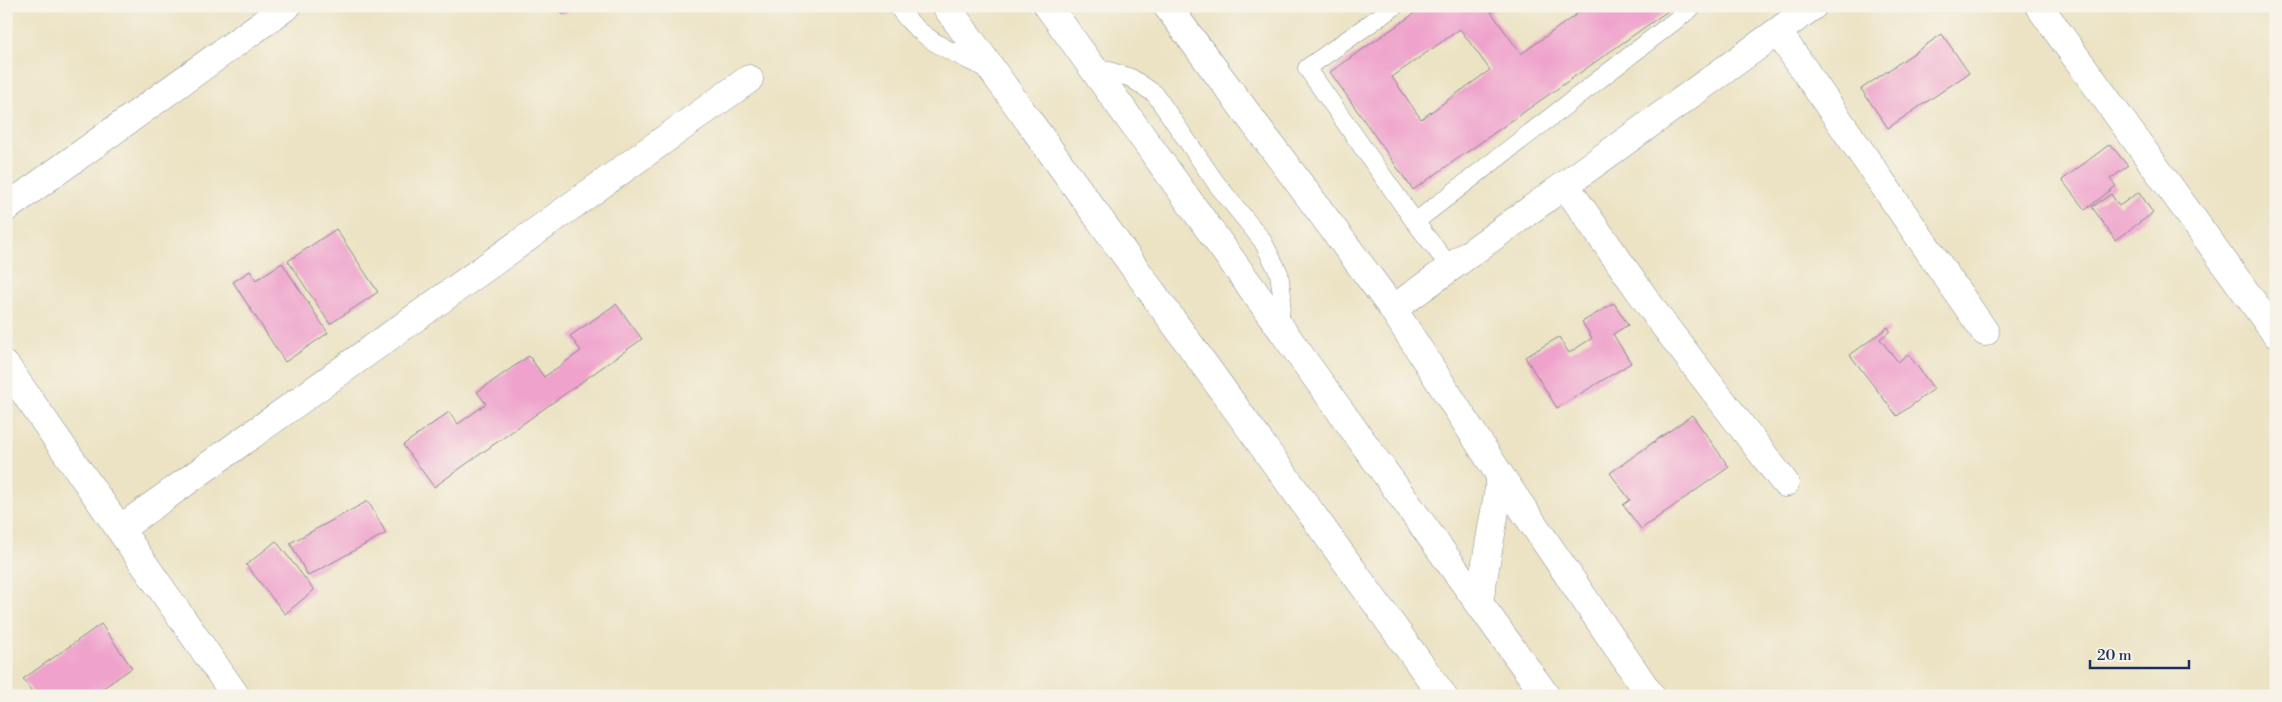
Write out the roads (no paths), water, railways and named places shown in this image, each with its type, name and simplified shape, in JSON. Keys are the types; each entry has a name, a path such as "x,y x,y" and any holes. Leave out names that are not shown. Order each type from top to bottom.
{"street":[{"path":"6,208 287,6"},
{"path":"946,6 1443,696"},
{"path":"1048,6 1546,696"},
{"path":"1167,6 1393,309 1500,477 1651,696"},
{"path":"1393,309 1813,6"},
{"path":"2039,6 2276,334"},
{"path":"1778,32 1985,332"},
{"path":"120,529 749,80"},
{"path":"1565,185 1660,320 1785,483"},
{"path":"6,366 236,696"},
{"path":"1479,602 1500,477"}],"lane":[{"path":"897,6 909,23 921,34 993,72"},
{"path":"1395,6 1307,68 1415,222 1451,268"},
{"path":"1415,222 1694,6"},
{"path":"1091,65 1131,78 1155,94 1216,183 1262,240 1279,273 1282,295 1280,327"}]}
